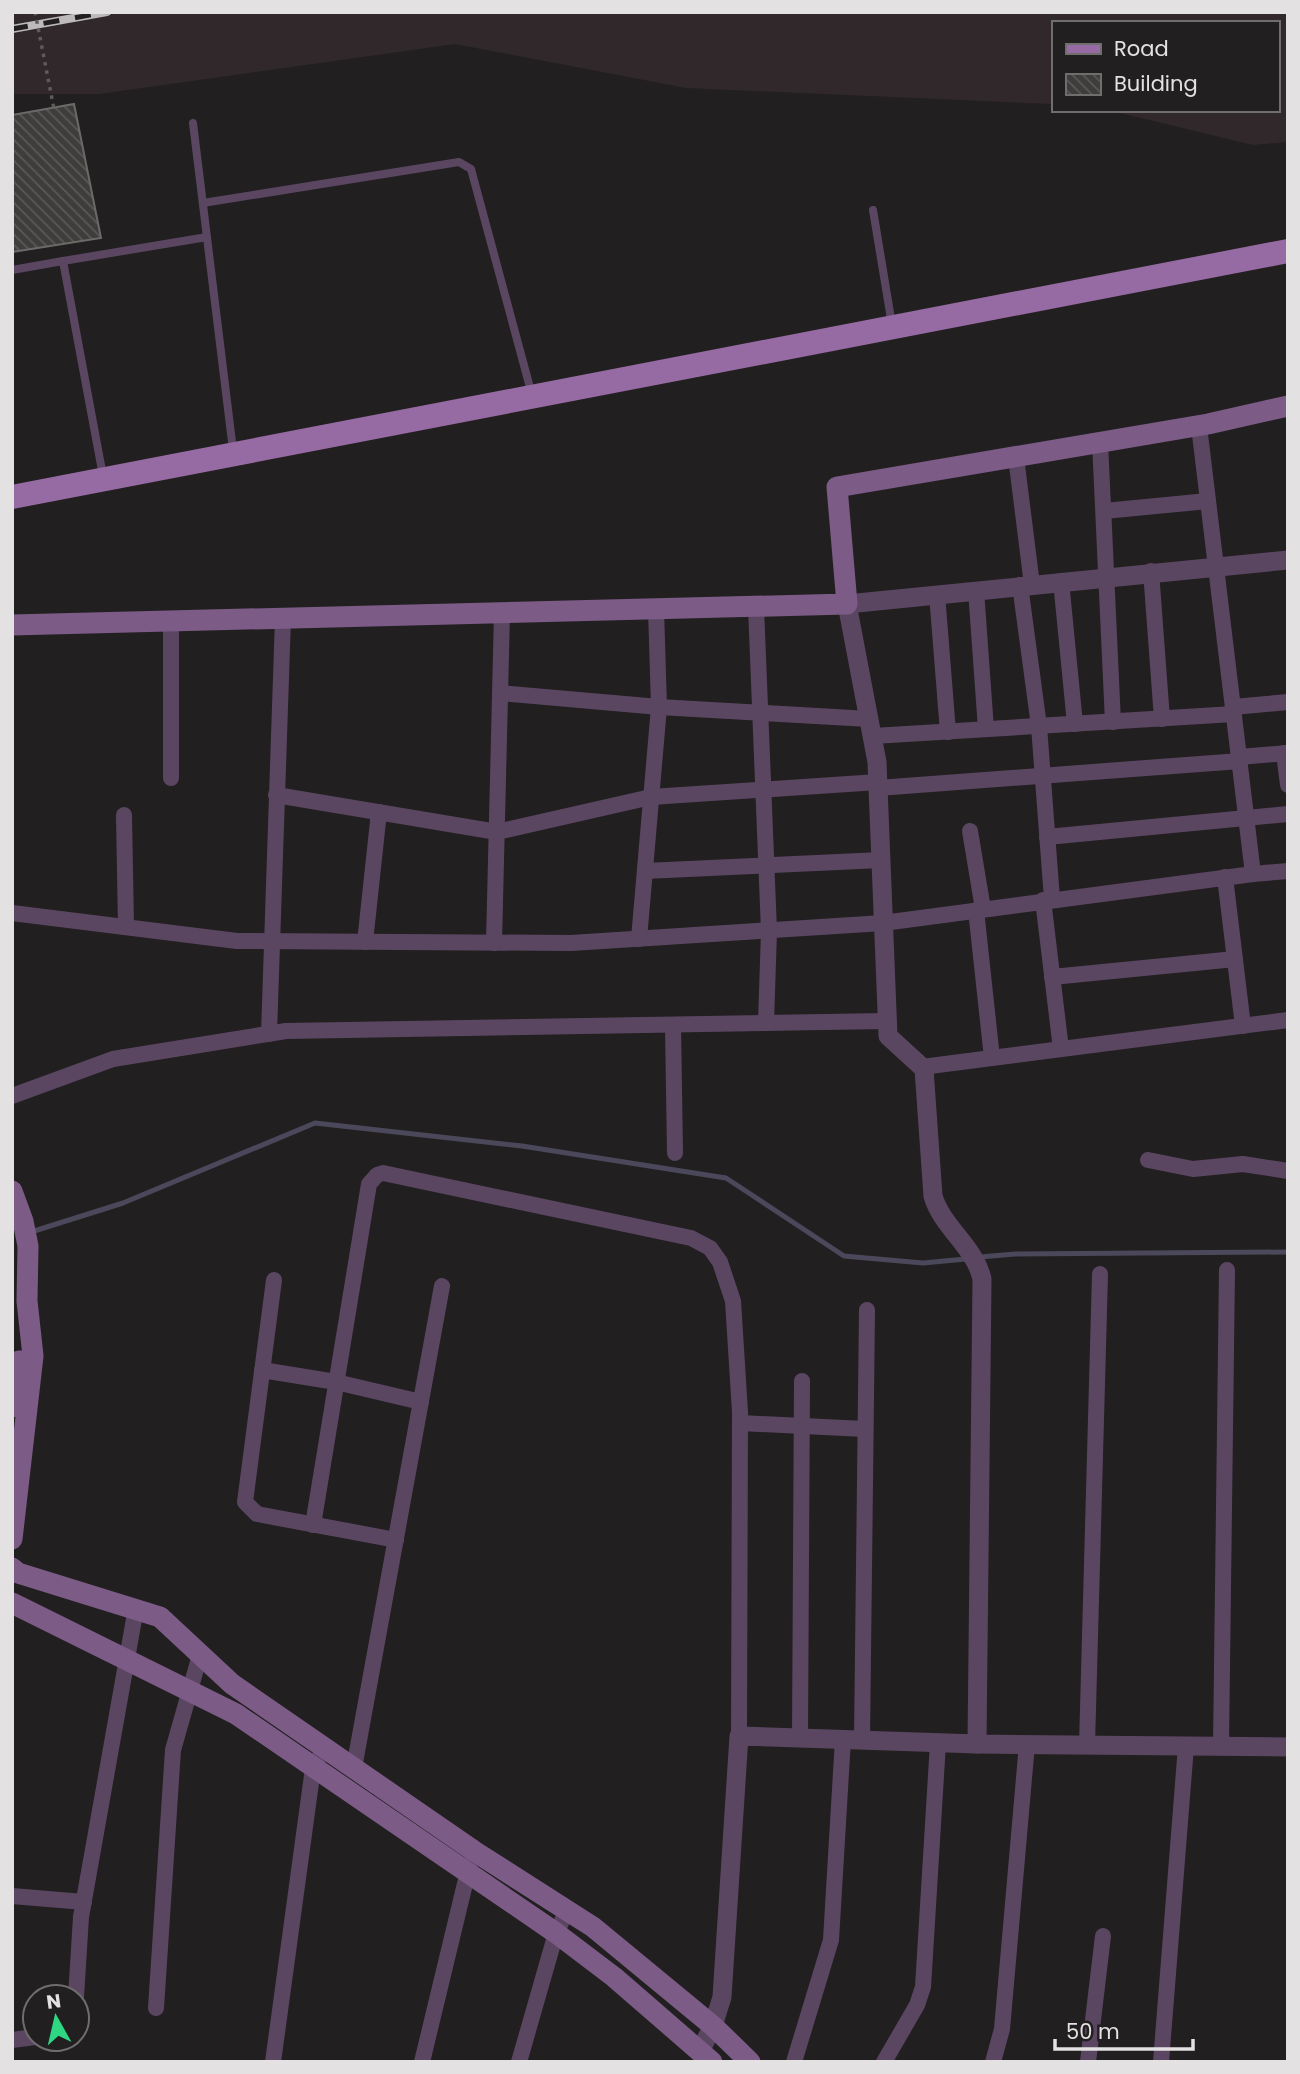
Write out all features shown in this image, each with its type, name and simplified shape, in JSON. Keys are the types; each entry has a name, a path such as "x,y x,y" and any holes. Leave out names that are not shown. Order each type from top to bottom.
{"main road":[{"path":"12,497 1288,251"},
{"path":"12,625 847,604 837,487 1199,426 1288,406"},
{"path":"12,1191 23,1221 28,1246 28,1323 33,1356 17,1412"},
{"path":"12,1539 17,1412 15,1371 28,1323"},
{"path":"12,1568 18,1573 160,1616 232,1684 474,1851 593,1927 713,2026 750,2062"},
{"path":"12,1603 236,1714 556,1934 614,1977 706,2056"}],"street":[{"path":"1199,426 1253,874"},
{"path":"1100,442 1113,722"},
{"path":"1016,457 1047,837 1047,900 1052,977 1061,1049"},
{"path":"1104,511 1208,501"},
{"path":"977,1744 982,1279 978,1265 940,1212 933,1196 922,1067 888,1036 878,785 871,727 847,604 1288,559"},
{"path":"1151,572 1162,719"},
{"path":"1061,581 1075,724"},
{"path":"976,590 986,729"},
{"path":"937,594 948,732"},
{"path":"757,607 769,931 766,1023"},
{"path":"639,939 659,707 656,609"},
{"path":"494,943 502,613"},
{"path":"269,1034 270,941 283,618"},
{"path":"171,621 171,778"},
{"path":"500,693 948,732 1162,719 1288,702"},
{"path":"276,795 497,832 651,797 1041,776 1286,753 1288,785"},
{"path":"365,942 379,812"},
{"path":"1047,837 1288,814"},
{"path":"124,815 126,927"},
{"path":"970,831 992,1058"},
{"path":"645,871 881,860"},
{"path":"12,913 237,940 571,943 883,923 1225,877 1287,874"},
{"path":"1225,877 1243,1026"},
{"path":"1052,977 1235,960"},
{"path":"922,1067 1288,1020"},
{"path":"12,1096 113,1059 269,1034 887,1021"},
{"path":"673,1025 675,1153"},
{"path":"1148,1160 1193,1169 1243,1164 1288,1171"},
{"path":"313,1525 369,1184 377,1175 383,1173 691,1238 710,1248 720,1262 733,1301 740,1423 739,1736 722,1997 706,2056"},
{"path":"1222,1746 1227,1270"},
{"path":"1087,1745 1100,1274"},
{"path":"274,1280 245,1502 257,1514 396,1541"},
{"path":"354,1768 442,1286"},
{"path":"794,2062 831,1940 852,1740 867,1310"},
{"path":"262,1370 336,1382 421,1402"},
{"path":"800,1738 802,1381"},
{"path":"740,1423 864,1429"},
{"path":"77,1983 83,1902 136,1608"},
{"path":"156,2008 173,1750 188,1689 200,1655"},
{"path":"739,1736 977,1744 1288,1746"},
{"path":"884,2062 917,2005 923,1987 938,1743"},
{"path":"993,2062 1002,2029 1027,1744"},
{"path":"1161,2062 1186,1746"},
{"path":"273,2062 313,1768 323,1747"},
{"path":"422,2062 474,1851"},
{"path":"12,1896 83,1902"},
{"path":"519,2062 556,1934 567,1911"},
{"path":"1088,2062 1103,1936"}],"lane":[{"path":"193,123 233,454"},
{"path":"203,203 459,162 466,164 471,169 533,398"},
{"path":"873,210 893,328"},
{"path":"12,270 206,237"},
{"path":"63,261 103,479"}],"path":[{"path":"35,12 54,109"}],"shaded area":[{"path":"12,12 1288,12 1288,142 1253,145 1116,112 1279,112 1279,21 1052,21 1052,104 686,88 455,44 99,94 12,94"}],"building":[{"path":"74,104 101,238 12,252 12,115"}],"waterway":[{"path":"31,1232 123,1203 315,1123 522,1146 726,1178 844,1256 923,1263 966,1259"},
{"path":"980,1257 1015,1254 1288,1252"}],"railway":[{"path":"12,29 107,12"}]}
